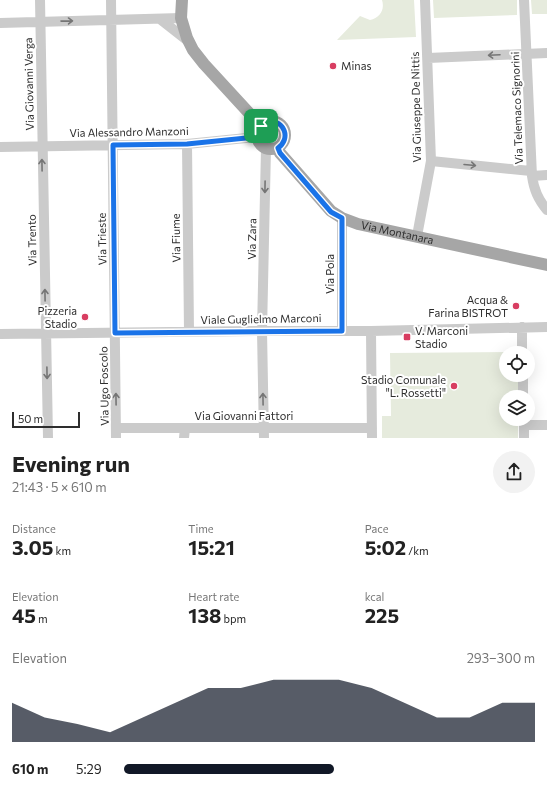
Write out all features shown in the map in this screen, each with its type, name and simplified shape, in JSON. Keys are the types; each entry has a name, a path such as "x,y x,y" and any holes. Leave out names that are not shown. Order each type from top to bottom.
{"main road":[{"path":"182,0 181,18 188,41 193,50 259,132 262,146 272,148 284,141 286,137 284,128 281,124 273,121 268,121 259,132"},
{"name":"Via Montanara","path":"272,148 280,153 331,212 342,218 358,224 547,265"}],"street":[{"name":"Via Giovanni Verga","path":"40,0 42,146"},
{"name":"Via Trieste","path":"111,0 115,333"},
{"name":"Via Giuseppe De Nittis","path":"416,236 431,161 425,0"},
{"name":"Via Telemaco Signorini","path":"524,0 533,188 538,200 547,210"},
{"path":"0,23 181,18"},
{"path":"160,19 188,41"},
{"path":"428,58 547,53"},
{"name":"Via Alessandro Manzoni","path":"0,147 187,144 259,132"},
{"name":"Via Fiume","path":"187,144 189,332"},
{"name":"Via Trento","path":"42,146 48,438"},
{"name":"Via Zara","path":"264,433 262,331 272,148"},
{"path":"431,161 547,175"},
{"name":"Via Pola","path":"342,218 342,331"},
{"path":"522,327 522,346"},
{"name":"Viale Guglielmo Marconi","path":"0,334 371,331 547,327"},
{"path":"371,331 372,433"},
{"name":"Via Ugo Foscolo","path":"115,333 116,433"},
{"path":"535,423 547,425"},
{"path":"524,426 524,438"},
{"name":"Via Giovanni Fattori","path":"116,433 372,433"}],"shaded area":[{"path":"382,0 414,0 416,37 337,40 360,16 370,20 377,17 381,13 383,7"},
{"path":"433,0 517,0 517,15 434,18"},
{"path":"531,0 547,0 547,14 532,14"},
{"name":"Stadio Comunale \"L. Rossetti\"","path":"499,352 499,382 518,382 518,390 499,390 499,426 518,426 518,438 382,438 382,416 391,416 390,353"}],"place":[{"name":"Minas","path":"333,66"},
{"name":"Acqua & Farina BISTROT","path":"516,306"},
{"name":"Pizzeria Stadio","path":"85,317"},
{"name":"V. Marconi Stadio","path":"407,337"},
{"name":"Stadio Comunale \"L. Rossetti\"","path":"454,386"}],"route":[{"path":"268,121 281,124 284,128 286,137 282,145 278,148 280,153 331,212 342,218 342,331 115,333 113,145 187,144 257,137 258,129 261,126 268,121"}]}
